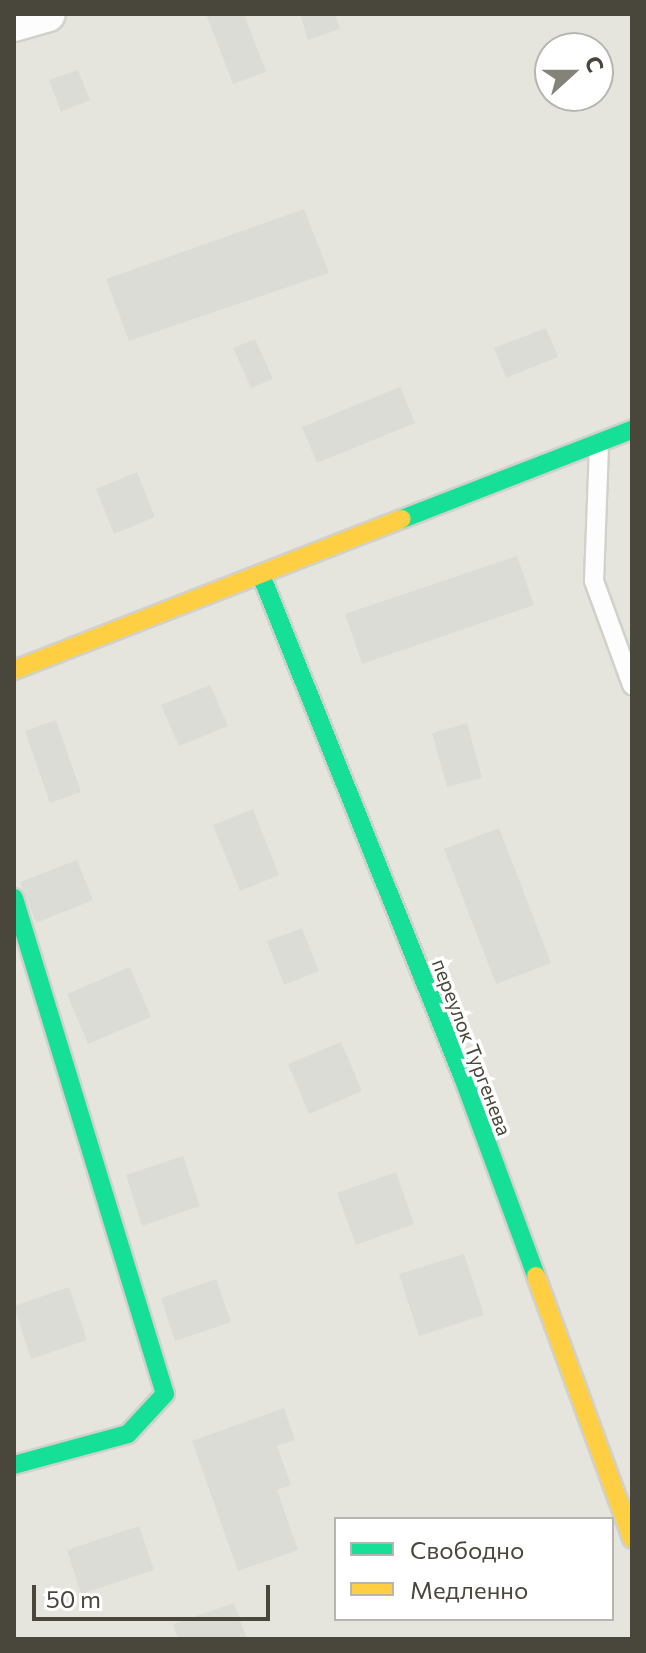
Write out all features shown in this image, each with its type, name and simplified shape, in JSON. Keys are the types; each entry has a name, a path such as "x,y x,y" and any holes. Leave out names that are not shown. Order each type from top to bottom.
{"street":[{"path":"14,24 48,14"},
{"path":"14,670 632,430"},
{"name":"переулок Тургенева","path":"261,575 464,1080 550,1326 632,1539"},
{"path":"14,898 165,1394 128,1434 14,1465"}],"lane":[{"path":"599,442 594,581 632,685"}],"shaded area":[{"path":"14,14 632,14 632,1639 14,1639"}],"building":[{"path":"206,14 244,14 266,72 233,84"},
{"path":"300,14 335,14 340,29 308,40"},
{"path":"78,70 90,100 61,112 49,80"},
{"path":"304,209 329,273 129,341 106,279"},
{"path":"546,328 558,357 506,378 494,348"},
{"path":"255,339 273,379 251,388 233,348"},
{"path":"400,387 415,423 317,463 302,427"},
{"path":"137,472 155,517 114,534 96,489"},
{"path":"517,556 534,605 362,664 345,614"},
{"path":"210,685 228,726 179,746 161,705"},
{"path":"56,720 81,792 50,803 25,731"},
{"path":"467,723 482,778 447,787 432,733"},
{"path":"253,809 279,875 240,891 213,825"},
{"path":"499,828 551,963 496,984 444,849"},
{"path":"77,860 93,900 36,923 20,882"},
{"path":"302,928 319,971 284,985 267,941"},
{"path":"130,967 151,1017 88,1044 67,994"},
{"path":"341,1042 362,1091 309,1114 288,1064"},
{"path":"183,1156 200,1206 142,1226 126,1175"},
{"path":"396,1172 414,1224 356,1245 337,1193"},
{"path":"464,1254 484,1315 419,1336 399,1274"},
{"path":"216,1279 231,1322 175,1341 161,1298"},
{"path":"69,1287 87,1340 31,1359 14,1306"},
{"path":"284,1408 295,1440 277,1446 291,1485 277,1490 298,1550 238,1571 192,1441"},
{"path":"139,1526 154,1570 81,1594 67,1550"},
{"path":"234,1603 247,1639 178,1639 173,1624"}],"traffic: fast":[{"path":"402,519 632,430"},
{"path":"261,575 464,1080 536,1276"},
{"path":"14,898 165,1394 128,1434 14,1465"}],"traffic: slow":[{"path":"14,670 402,519"},
{"path":"536,1276 632,1539"}]}
